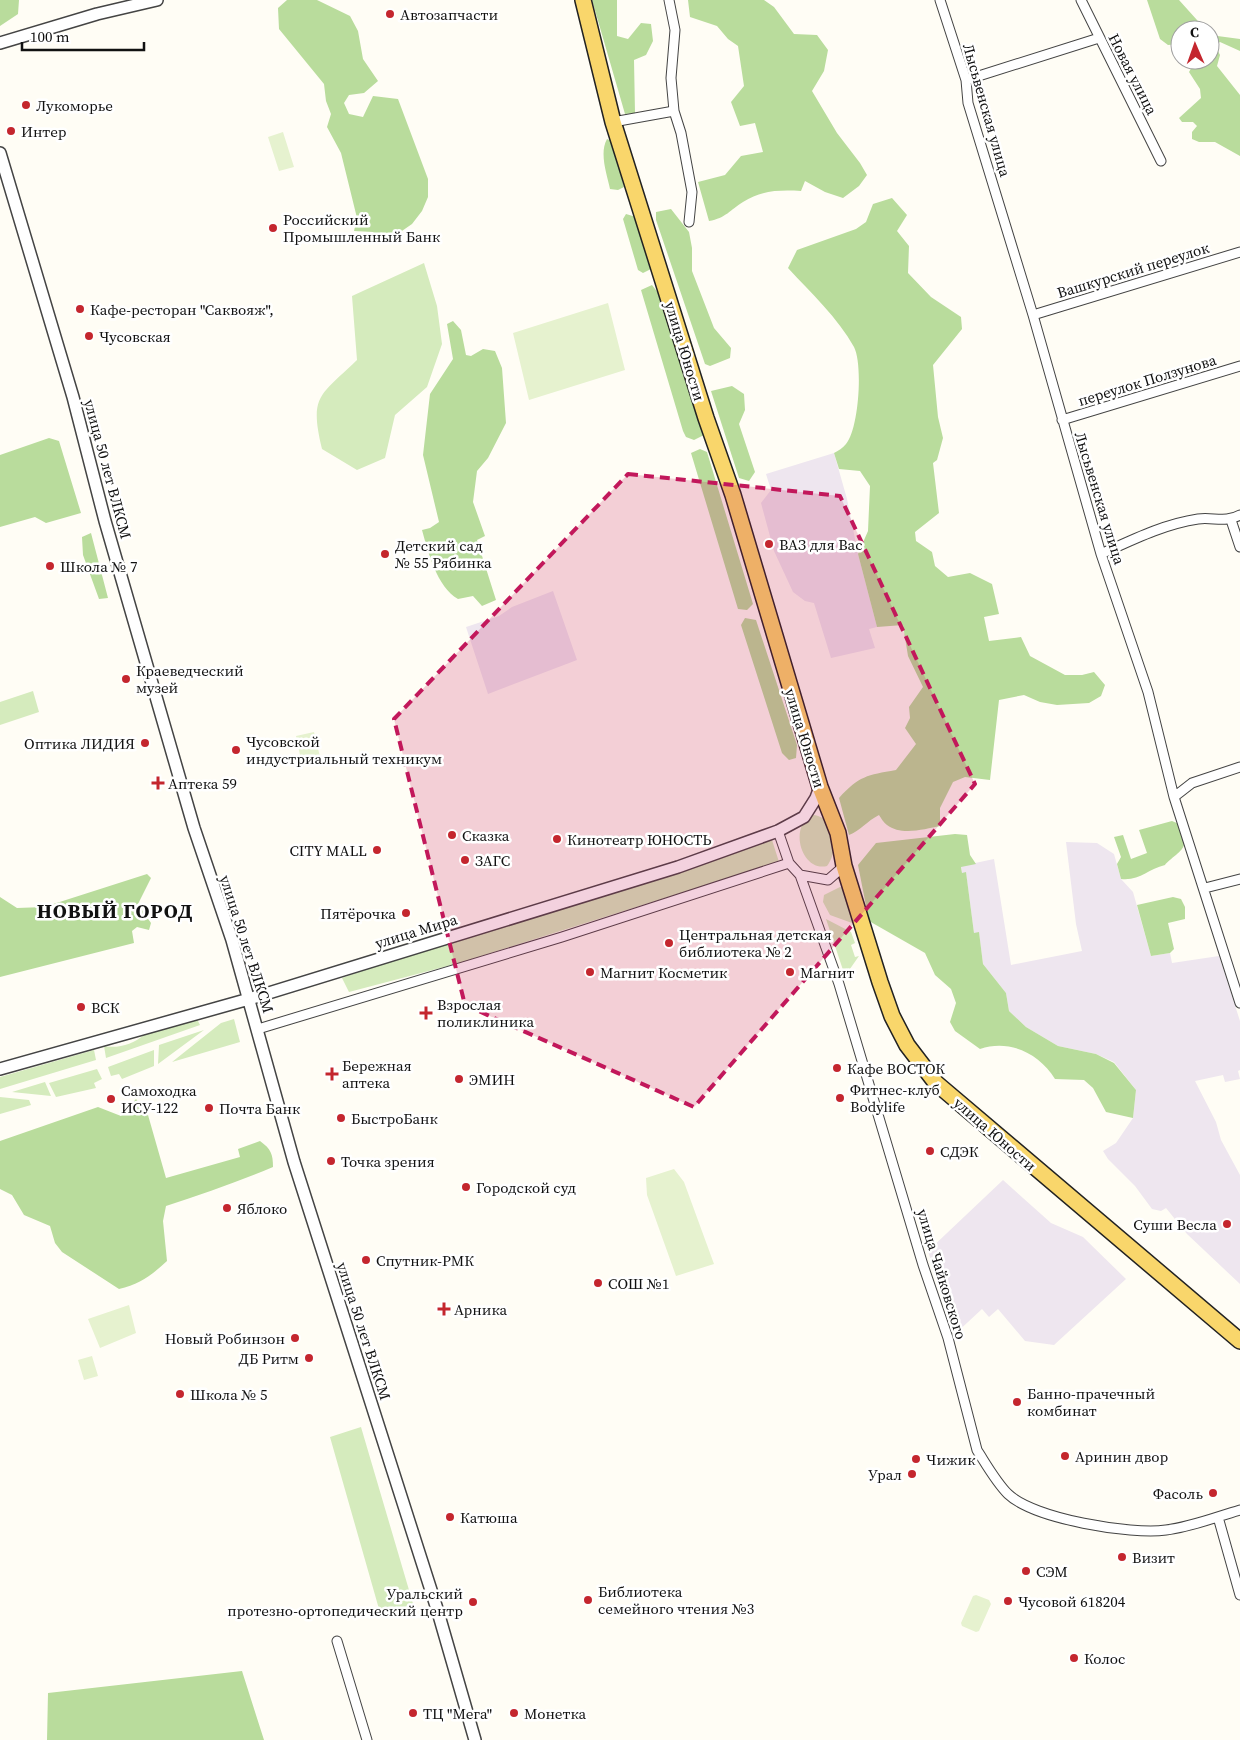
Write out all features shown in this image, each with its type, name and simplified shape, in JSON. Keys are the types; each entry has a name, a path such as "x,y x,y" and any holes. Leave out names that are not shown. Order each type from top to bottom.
{"main road":[{"name":"улица Юности","path":"583,0 613,122 706,418 733,495 820,787 838,833 844,866 892,1016 907,1045 936,1083 1240,1341"}],"street":[{"path":"0,43 97,14 157,0"},
{"path":"669,0 675,30 671,78 674,111 681,133 692,192 689,222"},
{"name":"Лысьвенская улица","path":"940,0 966,80 968,104 1033,315 1101,554 1148,692 1174,797 1205,888 1240,1003"},
{"name":"Новая улица","path":"1081,0 1161,161"},
{"path":"966,80 1099,38"},
{"path":"613,122 674,111"},
{"name":"улица 50 лет ВЛКСМ","path":"0,153 73,397 106,521 194,828 232,940 294,1162 432,1595 475,1740"},
{"name":"Вашкурский переулок","path":"1033,315 1240,252"},
{"name":"переулок Ползунова","path":"1062,420 1240,366"},
{"path":"1101,554 1154,531 1199,519 1232,520 1240,515"},
{"path":"1232,520 1240,547"},
{"path":"1174,797 1192,783 1240,767"},
{"name":"улица Мира","path":"0,1069 249,999 638,881 778,831 804,817 816,798 820,787"},
{"name":"улица Чайковского","path":"778,831 788,863 800,875 839,984 923,1265 948,1338 978,1450 982,1458 1008,1494 1038,1510 1067,1521 1102,1526 1165,1530 1240,1510"},
{"path":"258,1029 545,942 788,863"},
{"path":"800,875 828,880 844,866"},
{"path":"1205,888 1240,879"},
{"path":"1218,1517 1240,1595"},
{"path":"337,1641 367,1740"}],"highlighted area":[{"path":"628,474 840,496 975,784 694,1107 465,1005 394,719"}],"shaded area":[{"path":"834,453 847,499 858,554 877,627 869,629 875,648 831,658 814,603 805,601 793,592 774,551 761,503 771,490 766,474"},
{"path":"553,591 577,660 488,694 466,627 499,616 512,607"},
{"path":"1066,842 1097,843 1114,854 1121,879 1133,892 1151,956 1170,953 1172,963 1219,956 1240,1021 1240,1070 1238,1071 1240,1079 1225,1082 1223,1075 1195,1081 1216,1122 1221,1140 1240,1175 1240,1284 1187,1234 1166,1208 1161,1211 1152,1209 1135,1186 1108,1159 1103,1151 1116,1143 1133,1118 1136,1090 1114,1062 1096,1054 1058,1046 1026,1027 1009,1011 1006,993 983,964 979,933 974,933 966,873 962,873 961,866 994,859 1011,965 1082,951 1076,924"},
{"path":"1003,1180 1051,1223 1083,1237 1126,1279 1054,1345 1025,1341 998,1309 989,1317 982,1309 954,1335 928,1251"}],"green space":[{"path":"0,0 19,0 18,14 0,26"},
{"path":"287,0 317,0 350,16 358,31 363,59 378,81 364,93 349,95 344,103 349,114 363,117 373,96 398,99 428,179 428,197 422,211 412,224 383,244 373,232 354,231 357,218 341,153 327,127 331,114 326,101 324,84 279,29 278,8"},
{"path":"592,0 617,0 617,36 628,39 641,23 651,24 653,41 646,55 634,60 635,113 625,114"},
{"path":"688,0 764,0 774,7 794,34 817,35 828,50 824,71 812,91 837,133 867,175 859,186 843,198 825,192 805,181 801,191 778,191 757,195 743,202 724,216 709,221 698,182 725,175 741,156 763,152 755,123 740,126 731,102 744,86 738,46 728,39 717,26 690,17"},
{"path":"1147,0 1179,0 1197,20 1170,20 1170,45 1160,39"},
{"path":"1220,36 1240,39 1240,51 1220,42"},
{"path":"1190,70 1220,70 1240,95 1240,156 1215,142 1199,142 1192,139 1192,132 1197,126 1193,122 1182,122 1179,118 1201,98 1200,89 1189,72"},
{"path":"283,132 294,167 279,171 268,137"},
{"path":"607,139 612,141 624,187 618,190 610,189 606,171 604,151"},
{"path":"892,198 907,215 897,231 909,246 908,273 931,297 961,317 962,329 933,365 938,417 943,438 937,460 933,463 939,513 915,532 916,541 932,552 935,566 948,577 970,573 992,584 999,614 984,617 989,641 1021,637 1030,656 1065,675 1082,675 1094,672 1105,685 1101,696 1089,703 1057,705 1040,702 1024,695 999,700 990,780 965,777 953,782 940,808 940,826 913,831 899,830 887,825 879,815 849,835 839,798 852,785 864,778 896,770 916,744 905,728 910,718 909,707 923,687 908,656 903,625 877,627 858,554 868,531 870,486 860,471 839,469 834,453 846,444 854,425 859,381 857,355 848,336 824,306 788,268 797,250 856,229 866,222 873,204"},
{"path":"671,209 689,232 692,248 692,271 714,328 731,348 730,358 710,366 705,364 656,220 656,212"},
{"path":"626,214 636,217 651,269 643,273 638,270 623,219"},
{"path":"424,263 437,306 442,344 427,387 395,415 385,458 357,470 322,449 317,417 321,398 326,390 357,360 352,296"},
{"path":"652,285 662,298 704,435 694,440 686,437 683,431 641,290"},
{"path":"608,303 625,370 529,400 513,333"},
{"path":"453,321 461,330 466,355 471,356 483,349 495,351 502,368 506,423 488,458 477,471 473,502 485,536 477,540 496,600 482,606 473,596 458,599 444,586 434,568 422,530 430,528 439,522 423,455 430,394 453,359 447,324"},
{"path":"732,386 744,394 745,410 739,424 755,472 749,481 739,478 711,391"},
{"path":"49,438 59,441 81,513 46,523 35,517 0,527 0,455"},
{"path":"700,449 707,452 753,604 747,610 738,609 691,453"},
{"path":"91,533 108,598 99,599 83,555 82,537"},
{"path":"745,618 756,620 797,745 796,758 789,760 782,753 741,625"},
{"path":"33,691 39,712 0,725 0,702"},
{"path":"314,732 321,761 302,765 296,736"},
{"path":"813,815 821,817 827,822 834,836 833,852 827,866 818,866 810,862 801,846 801,828 805,820"},
{"path":"1172,821 1179,824 1184,842 1182,849 1165,865 1139,877 1121,879 1117,864 1121,857 1114,837 1123,835 1131,859 1147,853 1139,830"},
{"path":"955,834 967,835 970,855 976,864 961,867 962,873 966,872 974,933 979,932 983,964 1006,993 1009,1011 1026,1027 1058,1046 1096,1054 1114,1063 1136,1090 1133,1118 1106,1112 1093,1088 1084,1080 1055,1079 1041,1062 1022,1050 1002,1046 980,1049 955,1031 950,1022 956,1003 951,989 935,975 925,953 869,921 858,865 876,843"},
{"path":"772,840 779,862 459,963 349,992 342,978 428,947"},
{"path":"147,874 151,878 138,904 151,923 149,930 137,927 132,931 134,943 0,977 0,897 17,908 44,907"},
{"path":"840,887 847,889 854,918 852,923 830,915 823,902 824,895"},
{"path":"1173,897 1181,899 1185,907 1185,919 1168,923 1174,949 1170,953 1151,956 1137,905"},
{"path":"826,919 851,932 855,943 851,945 855,957 859,956 845,976"},
{"path":"197,1019 200,1025 106,1058 104,1046 115,1047 125,1045 144,1035"},
{"path":"234,1019 240,1042 172,1062 221,1023"},
{"path":"204,1030 158,1064 159,1045"},
{"path":"94,1050 96,1060 0,1089 0,1077"},
{"path":"154,1050 154,1066 122,1079 119,1074 111,1076 108,1067"},
{"path":"97,1069 102,1079 94,1083 96,1088 56,1097 49,1083"},
{"path":"45,1082 51,1096 12,1092"},
{"path":"0,1097 29,1100 31,1105 0,1114"},
{"path":"136,1099 148,1115 166,1178 240,1157 238,1149 260,1141 271,1152 273,1167 166,1206 163,1221 167,1261 145,1278 119,1289 62,1252 55,1243 50,1226 24,1215 12,1195 0,1189 0,1141 98,1107 121,1116"},
{"path":"674,1169 684,1182 714,1264 676,1276 647,1195 646,1178"},
{"path":"129,1305 136,1333 100,1348 88,1319"},
{"path":"92,1356 98,1376 84,1380 78,1360"},
{"path":"361,1427 414,1607 381,1616 330,1437"},
{"path":"976,1595 989,1600 991,1604 979,1631 976,1632 962,1626 961,1623 973,1596"},
{"path":"242,1671 264,1740 47,1740 48,1693"}],"place":[{"name":"Автозапчасти","path":"390,14"},
{"name":"Лукоморье","path":"26,105"},
{"name":"Интер","path":"11,131"},
{"name":"Российский Промышленный Банк","path":"273,228"},
{"name":"Кафе-ресторан \"Саквояж\",","path":"80,309"},
{"name":"Чусовская","path":"89,336"},
{"name":"ВАЗ для Вас","path":"769,544"},
{"name":"Детский сад № 55 Рябинка","path":"385,554"},
{"name":"Школа № 7","path":"50,566"},
{"name":"Краеведческий музей","path":"126,679"},
{"name":"Оптика ЛИДИЯ","path":"145,743"},
{"name":"Чусовской индустриальный техникум","path":"236,750"},
{"name":"Аптека 59","path":"158,783"},
{"name":"Сказка","path":"452,835"},
{"name":"Кинотеатр ЮНОСТЬ","path":"557,839"},
{"name":"CITY MALL","path":"377,850"},
{"name":"ЗАГС","path":"465,860"},
{"name":"Пятёрочка","path":"406,913"},
{"name":"Центральная детская библиотека № 2","path":"669,943"},
{"name":"Магнит Косметик","path":"590,972"},
{"name":"Магнит","path":"790,972"},
{"name":"ВСК","path":"81,1007"},
{"name":"Взрослая поликлиника","path":"426,1013"},
{"name":"Кафе ВОСТОК","path":"837,1068"},
{"name":"Бережная аптека","path":"332,1074"},
{"name":"ЭМИН","path":"459,1079"},
{"name":"Фитнес-клуб Bodylife","path":"840,1098"},
{"name":"Самоходка ИСУ-122","path":"111,1099"},
{"name":"Почта Банк","path":"209,1108"},
{"name":"БыстроБанк","path":"341,1118"},
{"name":"СДЭК","path":"930,1151"},
{"name":"Точка зрения","path":"331,1161"},
{"name":"Городской суд","path":"466,1187"},
{"name":"Яблоко","path":"227,1208"},
{"name":"Суши Весла","path":"1227,1224"},
{"name":"Спутник-РМК","path":"366,1260"},
{"name":"СОШ №1","path":"598,1283"},
{"name":"Арника","path":"444,1309"},
{"name":"Новый Робинзон","path":"295,1338"},
{"name":"ДБ Ритм","path":"309,1358"},
{"name":"Школа № 5","path":"180,1394"},
{"name":"Банно-прачечный комбинат","path":"1017,1402"},
{"name":"Аринин двор","path":"1065,1456"},
{"name":"Чижик","path":"916,1459"},
{"name":"Урал","path":"912,1474"},
{"name":"Фасоль","path":"1213,1493"},
{"name":"Катюша","path":"450,1517"},
{"name":"Визит","path":"1122,1557"},
{"name":"СЭМ","path":"1026,1571"},
{"name":"Библиотека семейного чтения №3","path":"588,1600"},
{"name":"Чусовой 618204","path":"1008,1601"},
{"name":"Уральский протезно-ортопедический центр","path":"473,1602"},
{"name":"Колос","path":"1074,1658"},
{"name":"ТЦ \"Мега\"","path":"413,1713"},
{"name":"Монетка","path":"514,1713"}],"district":[{"name":"НОВЫЙ ГОРОД","path":"115,911"}]}
